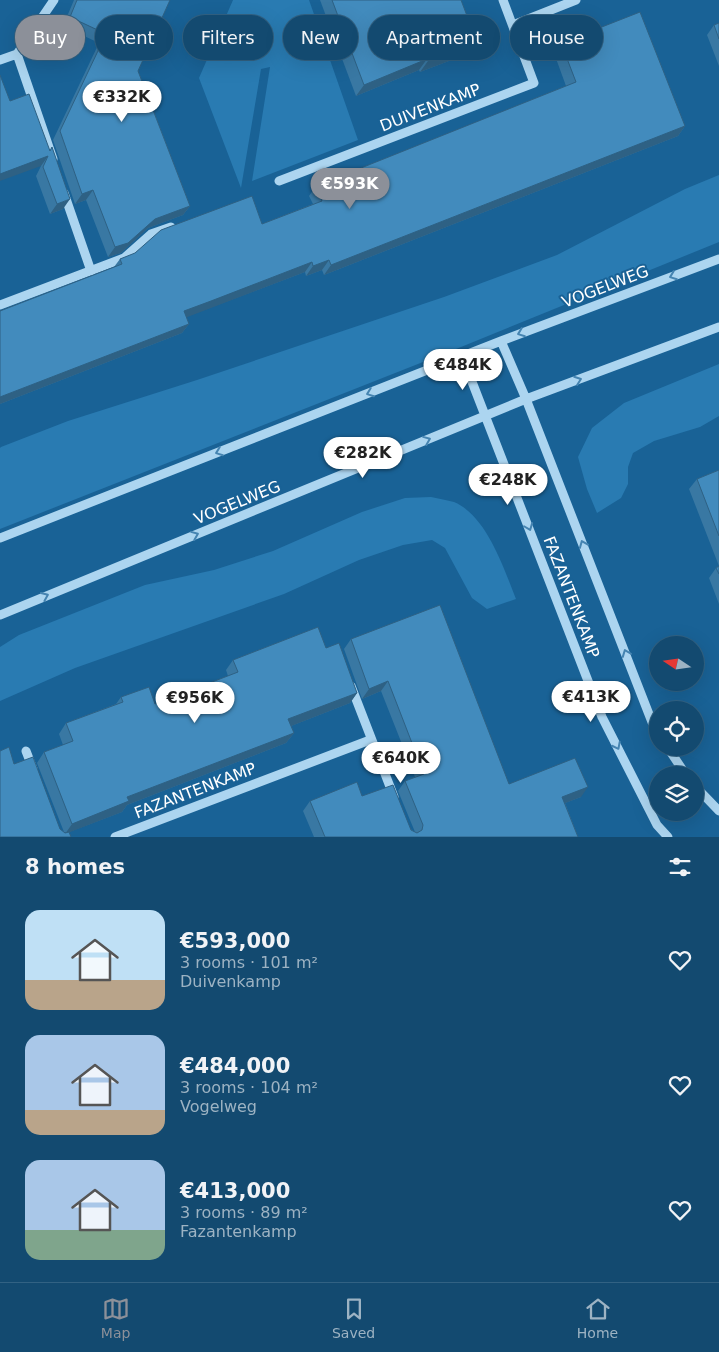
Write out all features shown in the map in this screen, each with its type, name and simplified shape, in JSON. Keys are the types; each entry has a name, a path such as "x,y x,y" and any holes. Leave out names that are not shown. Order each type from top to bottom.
{"street":[{"path":"44,15 54,0"},
{"name":"DUIVENKAMP","path":"503,0 510,19"},
{"path":"538,15 576,0"},
{"path":"0,60 15,55"},
{"path":"19,60 56,167"},
{"name":"DUIVENKAMP","path":"279,181 534,83 525,60"},
{"path":"62,186 91,270"},
{"path":"0,304 124,258 151,234 178,224"},
{"name":"VOGELWEG","path":"0,538 462,356 719,259"},
{"name":"VOGELWEG","path":"0,615 526,399 719,328"},
{"path":"501,341 526,399"},
{"path":"462,356 486,416"},
{"name":"FAZANTENKAMP","path":"526,399 649,714"},
{"name":"FAZANTENKAMP","path":"486,416 602,717 657,825 668,837"},
{"path":"347,676 370,740 396,802"},
{"name":"FAZANTENKAMP","path":"116,837 370,740"},
{"path":"26,751 36,777"},
{"path":"704,795 719,811"}],"shaded area":[{"path":"233,0 309,0 314,15 283,15 283,60 330,60 358,140 252,181 270,67 261,69 241,188 199,78 207,60 273,60 273,15 226,15"},
{"path":"719,175 719,242 461,347 0,529 1,447 68,421 444,297 557,255 685,189"},
{"path":"719,364 719,416 700,427 654,441 633,453 628,467 628,484 621,498 597,513 587,489 578,457 592,428 624,403"},
{"path":"431,497 454,502 466,509 476,519 493,544 516,599 487,609 472,598 445,548 432,540 403,545 359,560 284,594 75,668 0,701 0,647 19,635 145,585 214,570 273,551 362,512 405,498"}],"building":[{"path":"77,0 170,0 163,15 95,15 95,29 85,24 85,15 71,15"},
{"path":"332,0 461,0 467,15 368,15 368,60 425,60 364,85 355,60 358,60 358,15 338,15"},
{"path":"640,12 685,126 331,265 329,260 313,266 312,262 184,311 189,324 0,397 0,311 122,264 120,259 135,253 161,230 252,196 262,224 322,201 316,186 576,82 568,60 603,60 603,27"},
{"path":"719,23 719,39 714,25"},
{"path":"95,57 95,60 143,60 138,71 190,206 155,219 128,243 115,247 93,190 82,194 60,131"},
{"path":"0,75 10,101 29,94 50,151 52,147 70,199 57,204 43,167 48,156 0,174"},
{"path":"719,470 719,536 697,479"},
{"path":"440,605 509,784 575,758 588,787 562,797 578,837 325,837 310,801 357,782 362,796 393,785 411,830 417,833 422,830 423,825 405,781 424,774 388,681 369,689 351,639"},
{"path":"318,627 326,648 339,643 357,693 288,719 294,733 127,797 129,801 72,824 44,752 73,741 66,723 123,702 121,697 149,687 155,704 238,672 233,660"},
{"path":"9,747 14,764 33,757 60,829 65,833 69,832 71,837 0,837 0,751"}]}
